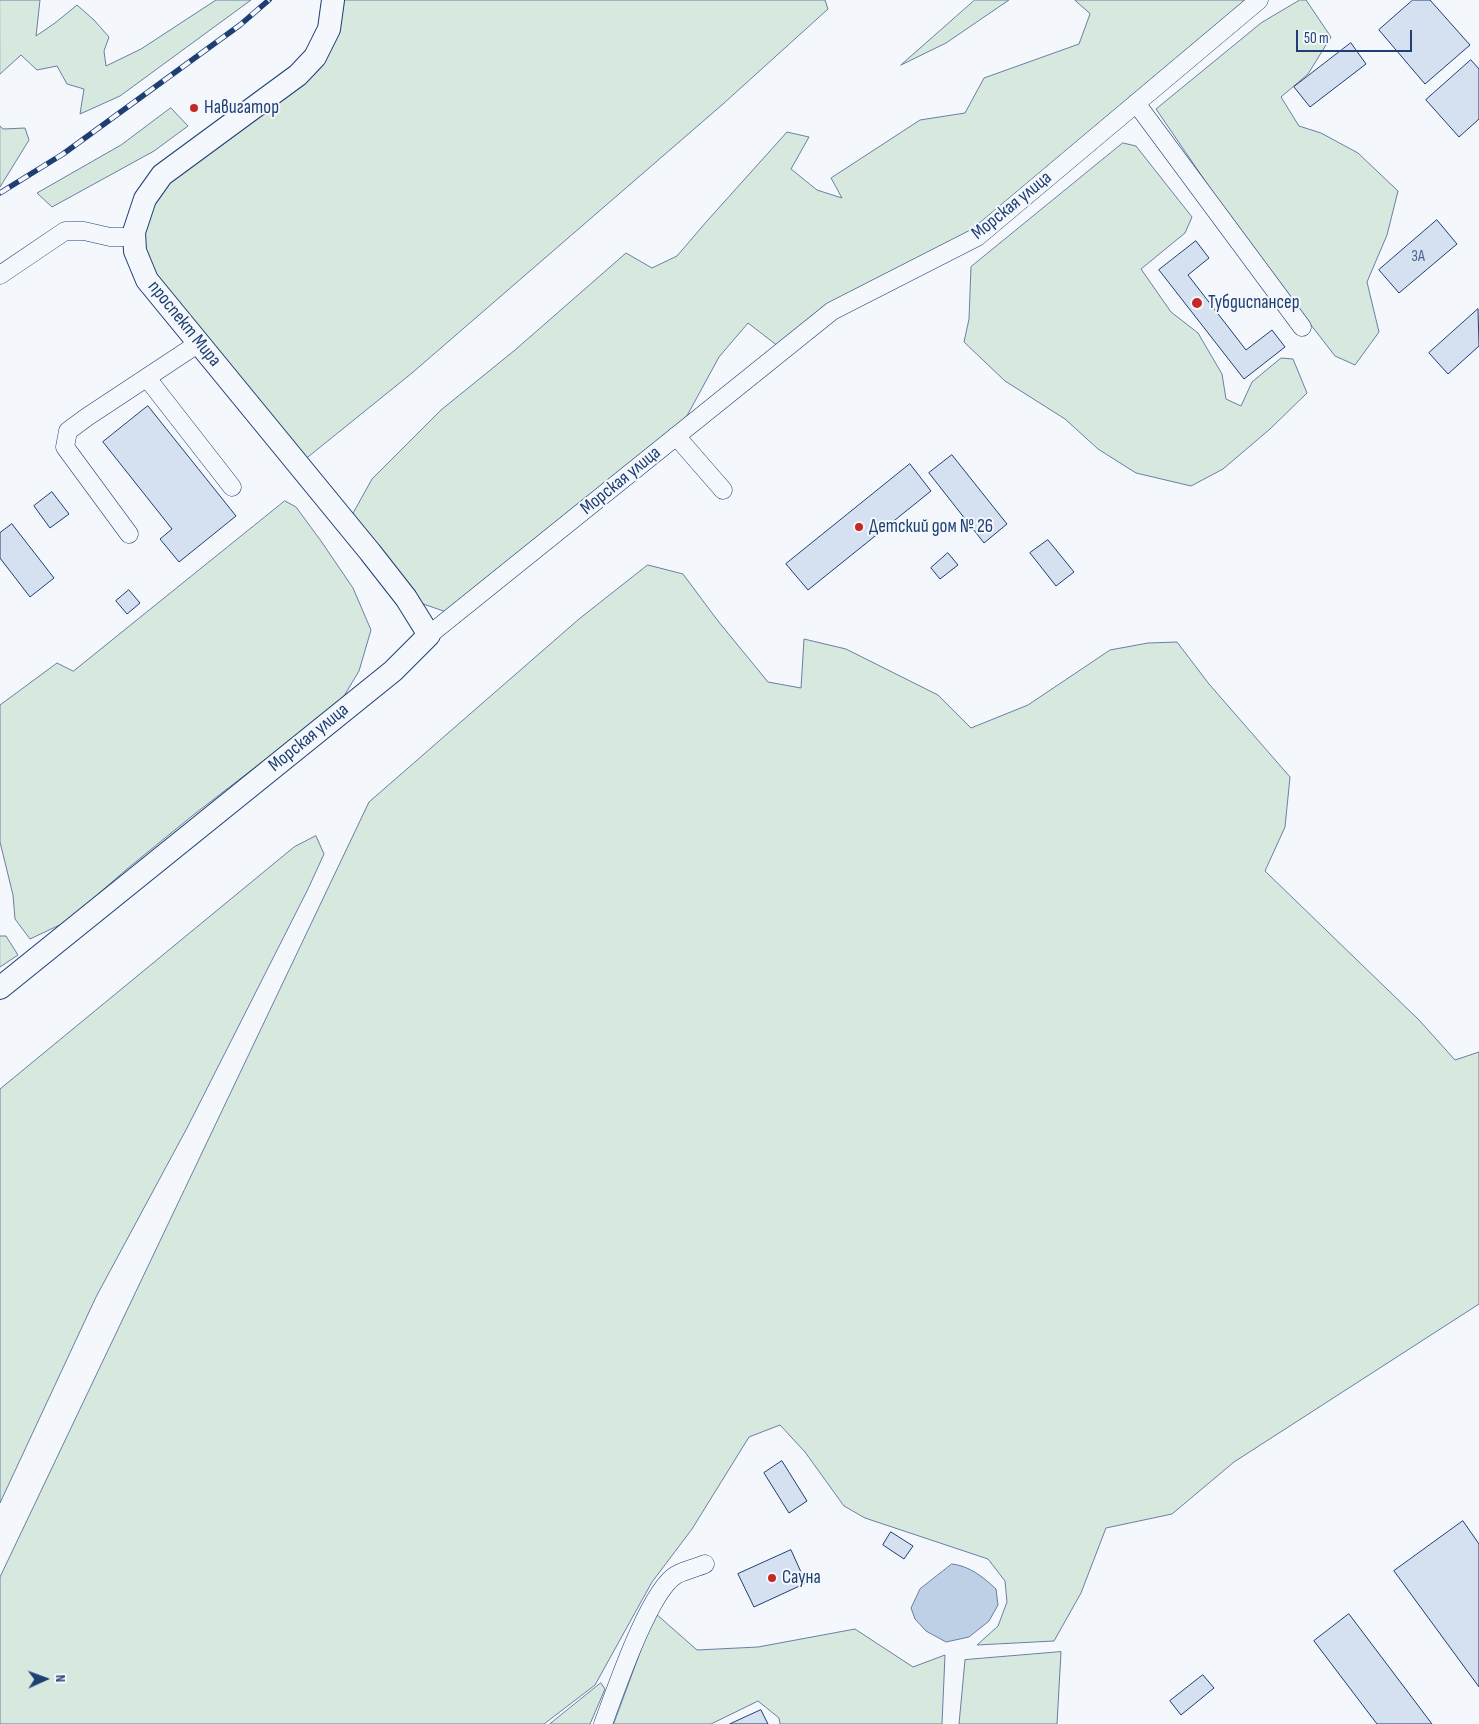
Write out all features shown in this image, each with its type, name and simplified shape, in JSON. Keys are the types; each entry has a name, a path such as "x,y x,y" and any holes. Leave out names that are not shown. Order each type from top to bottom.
{"main road":[{"name":"проспект Мира","path":"333,0 329,30 315,57 298,75 162,175 145,200 134,232 135,251 147,280 376,560 406,598 429,636"},
{"name":"Морская улица","path":"0,988 393,671 429,636"}],"street":[{"name":"Морская улица","path":"429,636 832,311 977,237 1259,0"},
{"path":"1136,103 1302,327"},
{"path":"0,275 65,231 84,231 110,237 135,237"},
{"path":"129,534 65,446 68,431 86,417 199,343"},
{"path":"146,378 232,486"},
{"path":"676,436 722,490"},
{"path":"603,1724 632,1647 660,1591 675,1576 705,1564"}],"shaded area":[{"path":"0,0 40,0 36,36 77,5 109,37 104,51 106,66 141,49 216,0 251,0 120,96 80,114 84,89 67,84 57,66 37,70 21,55 0,74"},
{"path":"333,0 825,0 828,9 723,104 412,373 298,465 135,251 145,199 298,75"},
{"path":"975,0 1009,0 946,43 901,65"},
{"path":"1075,0 1259,0 977,237 832,311 783,350 748,323 719,357 676,436 455,615 406,598 347,524 372,479 441,410 515,350 626,253 652,268 677,256 787,132 809,137 791,169 817,190 842,198 831,178 920,120 965,113 984,78 1079,44 1090,14"},
{"path":"1300,0 1306,0 1331,37 1308,74 1281,97 1299,126 1321,133 1358,153 1398,191 1387,235 1367,282 1379,332 1355,365 1335,356 1249,245 1156,109 1261,23"},
{"path":"171,108 188,126 154,151 52,207 37,193 121,145"},
{"path":"0,126 3,129 25,128 29,140 0,187"},
{"path":"1123,143 1136,146 1192,217 1185,233 1141,269 1171,312 1198,333 1222,374 1226,399 1241,406 1252,382 1281,358 1293,359 1307,393 1270,429 1223,469 1191,486 1136,473 1098,449 1065,419 1005,381 964,342 969,319 971,267"},
{"path":"285,501 296,507 353,588 371,630 359,671 341,701 192,816 66,922 30,939 15,919 13,895 0,842 0,705 57,663 73,671"},
{"path":"648,565 683,574 718,621 768,682 801,688 804,639 846,649 938,695 971,728 1028,705 1110,650 1148,643 1177,642 1209,684 1290,777 1285,827 1265,871 1419,1020 1455,1060 1479,1052 1479,1304 1234,1462 1172,1514 1106,1528 1081,1593 1054,1641 977,1645 998,1626 1007,1602 1005,1581 988,1559 865,1518 844,1506 805,1452 780,1425 749,1437 692,1529 652,1582 595,1685 544,1724 0,1724 0,1577 369,802 579,619"},
{"path":"316,836 324,854 308,889 187,1128 96,1297 0,1503 0,1089 294,847"},
{"path":"0,936 6,936 18,955 0,967"},
{"path":"655,1613 697,1650 758,1647 855,1629 913,1667 945,1655 942,1724 780,1724 779,1718 758,1701 711,1724 614,1724"},
{"path":"1061,1652 1057,1724 959,1724 965,1660"},
{"path":"601,1683 605,1689 590,1724 550,1724"}],"water":[{"path":"952,1564 959,1565 981,1576 996,1589 998,1605 989,1621 969,1637 946,1642 926,1631 915,1619 911,1608 920,1589"}],"building":[{"path":"1413,0 1430,0 1470,45 1425,84 1379,30"},
{"path":"1351,43 1366,64 1310,107 1294,87"},
{"path":"1471,60 1479,69 1479,119 1459,137 1426,100"},
{"path":"1437,220 1457,244 1399,293 1379,270"},
{"name":"Тубдиспансер","path":"1196,241 1209,258 1188,275 1246,350 1272,330 1285,347 1244,379 1159,270"},
{"path":"1478,309 1479,346 1448,374 1429,353"},
{"path":"148,406 236,516 179,562 160,539 172,529 103,442"},
{"path":"952,455 1007,524 984,543 929,473"},
{"name":"Детский дом № 26","path":"910,464 931,491 808,590 786,564"},
{"path":"52,492 69,514 50,528 34,506"},
{"path":"12,524 54,578 30,597 0,558 0,533"},
{"path":"1048,540 1074,572 1056,586 1030,553"},
{"path":"948,553 958,565 940,579 931,568"},
{"path":"129,590 140,603 127,614 116,601"},
{"path":"782,1461 807,1501 789,1513 764,1473"},
{"path":"1463,1521 1479,1544 1479,1687 1394,1571"},
{"path":"891,1532 913,1546 904,1559 883,1545"},
{"name":"Сауна","path":"791,1550 806,1583 754,1607 738,1574"},
{"path":"1349,1614 1432,1724 1377,1724 1314,1641"},
{"path":"1203,1675 1214,1688 1181,1715 1170,1701"},
{"path":"761,1710 768,1724 730,1724"}],"railway":[{"path":"0,193 63,154 240,25 269,0"}],"place":[{"name":"Навигатор","path":"194,108"},
{"name":"Тубдиспансер","path":"1197,303"},
{"name":"Детский дом № 26","path":"859,527"},
{"name":"Сауна","path":"772,1578"}]}
